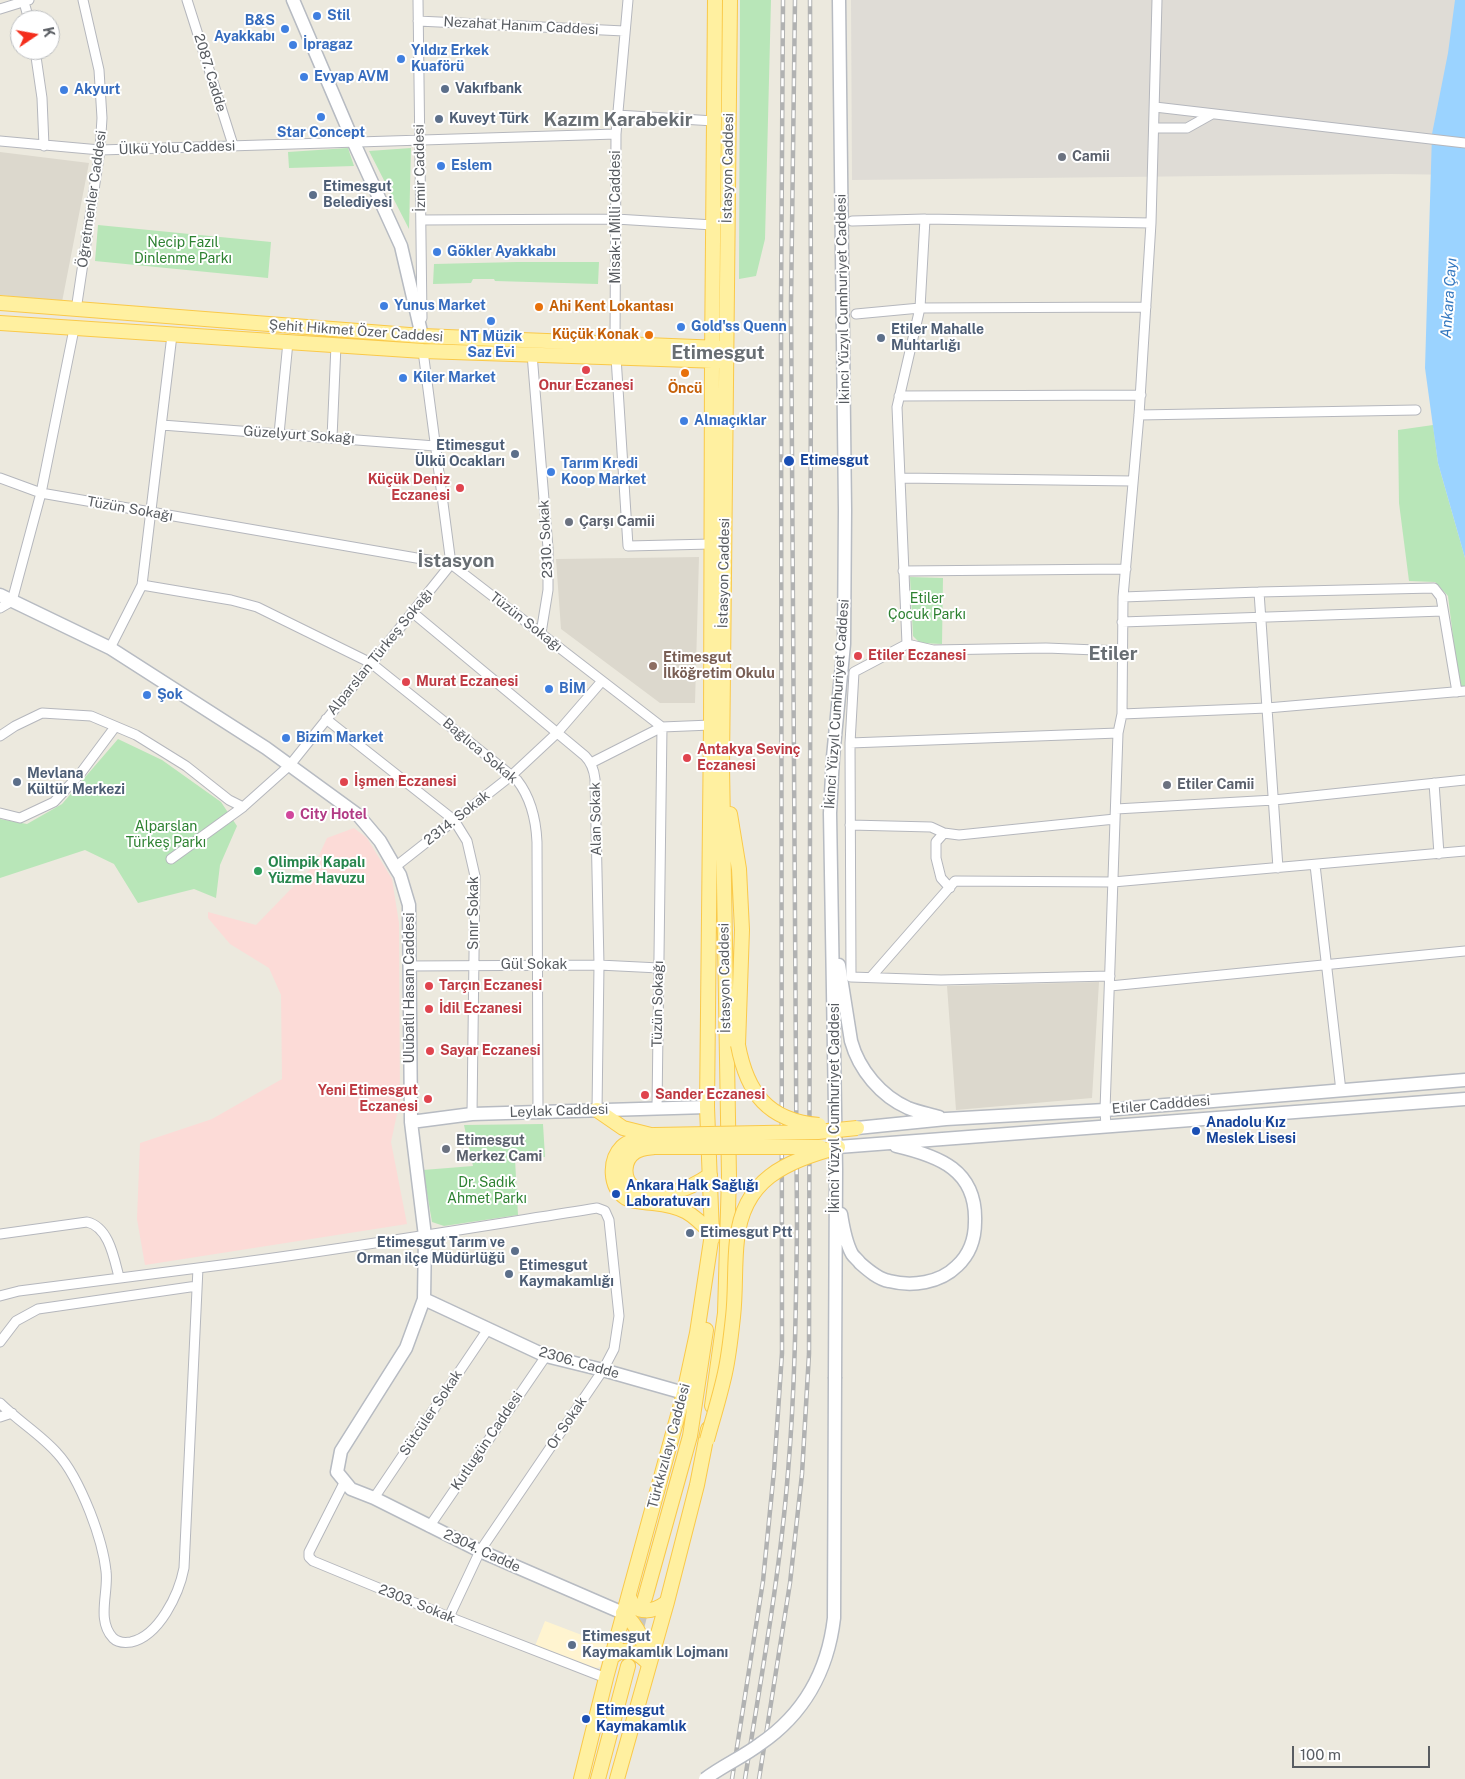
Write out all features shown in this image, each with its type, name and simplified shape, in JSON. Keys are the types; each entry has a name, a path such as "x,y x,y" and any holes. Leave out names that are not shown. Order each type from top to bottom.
{"main road":[{"path":"293,0 354,143 401,246 422,336 423,350"},
{"name":"İstasyon Caddesi","path":"707,1107 715,0"},
{"name":"İstasyon Caddesi","path":"729,1176 722,766 730,0"},
{"name":"İkinci Yüzyıl Cumhuriyet Caddesi","path":"705,1779 760,1745 778,1731 792,1716 811,1690 824,1663 832,1638 834,1618 836,1169 830,813 833,757 844,644 845,510 839,0"},
{"name":"Şehit Hikmet Özer Caddesi","path":"0,304 615,350 726,355"},
{"path":"74,329 76,310"},
{"name":"Şehit Hikmet Özer Caddesi","path":"0,323 423,350 532,354 615,350"},
{"name":"Ulubatlı Hasan Caddesi","path":"0,595 110,648 266,748 358,816 380,841 400,875 409,906 411,1122 425,1236 424,1299 406,1348 341,1451 337,1472 345,1481"},
{"path":"722,766 739,869 742,930 738,1045 748,1080 772,1111 801,1124 857,1128"},
{"path":"833,934 853,1050 868,1076 878,1088 908,1108 946,1119"},
{"name":"Etiler Cadddesi","path":"857,1128 946,1119 1105,1110 1465,1080"},
{"path":"597,1110 623,1128 654,1141 838,1146 1465,1099"},
{"name":"Leylak Caddesi","path":"411,1122 472,1114 707,1107"},
{"name":"Türkkızılayı Caddesi","path":"581,1779 623,1613 629,1597 684,1393 697,1333 712,1234 707,1107"},
{"path":"644,1598 690,1436 702,1363 710,1294 712,1234 693,1214 669,1204 627,1199 614,1182 613,1162 622,1146 628,1142 818,1132 857,1128"},
{"path":"654,1141 634,1152 626,1162 626,1177 629,1183 639,1191 658,1195 682,1190 695,1185 710,1175"},
{"path":"836,1169 843,1227 852,1255 868,1270 888,1281 915,1284 945,1275 957,1266 968,1253 973,1243 976,1210 966,1181 959,1173 934,1157 884,1144"},
{"path":"707,1440 726,1373 733,1315 736,1242 739,1224 747,1202 758,1187 776,1170 802,1157 838,1146"},
{"name":"Türkkızılayı Caddesi","path":"617,1779 667,1602 707,1440 725,1313 729,1176"},
{"name":"2306. Cadde","path":"424,1299 546,1356 684,1393"},
{"name":"2304. Cadde","path":"345,1481 351,1489 374,1498 429,1527 623,1613"},
{"path":"629,1597 636,1608 643,1611 657,1609 667,1602"},
{"path":"623,1613 639,1632 649,1665"},
{"path":"612,1657 620,1652 633,1651 641,1655 649,1665"},
{"path":"598,1779 628,1666"}],"street":[{"name":"Öğretmenler Caddesi","path":"76,310 100,150 102,118 101,89 83,0"},
{"name":"2087. Cadde","path":"187,0 233,146"},
{"name":"İzmir Caddesi","path":"418,0 422,336"},
{"name":"Misak-ı Milli Caddesi","path":"628,0 616,134 615,350 628,546 711,544"},
{"path":"1106,1127 1105,1110 1118,733 1122,714 1121,651 1123,597 1140,415 1151,224 1157,0"},
{"path":"0,9 27,1"},
{"name":"Nezahat Hanım Caddesi","path":"418,21 624,31"},
{"path":"36,60 42,98 44,146"},
{"path":"1155,107 1465,143"},
{"path":"1154,128 1187,128 1212,114"},
{"path":"617,115 714,121"},
{"name":"Ülkü Yolu Caddesi","path":"0,141 100,150 616,134"},
{"path":"421,220 616,219 713,225"},
{"path":"852,221 925,219 1151,224"},
{"path":"906,644 897,407 920,308 925,219"},
{"path":"856,314 920,308 1146,307"},
{"path":"0,608 12,600 41,493 74,329"},
{"path":"110,648 142,585 172,335"},
{"path":"279,434 288,342"},
{"path":"332,438 336,345"},
{"path":"423,350 451,564"},
{"name":"2310. Sokak","path":"532,354 548,548 548,590 541,633"},
{"path":"899,396 1141,395"},
{"path":"1140,415 1416,410"},
{"name":"Güzelyurt Sokağı","path":"162,425 436,446"},
{"name":"Tüzün Sokağı","path":"0,478 41,493 451,564 662,727 657,1108"},
{"path":"900,478 1134,481"},
{"name":"Alparslan Türkeş Sokağı","path":"171,859 243,807 290,765 451,564"},
{"path":"903,571 1126,569"},
{"name":"Bağlıca Sokak","path":"142,585 257,606 371,663 517,780 526,794 536,828 538,1112"},
{"path":"1122,714 1267,708 1461,692 1440,594 1434,588 1123,597"},
{"path":"1259,592 1278,868"},
{"path":"1122,622 1443,610"},
{"name":"Alan Sokak","path":"412,612 591,763 595,779 599,965 597,1110"},
{"path":"1110,976 940,980 851,976 850,743 854,672 906,644 933,650 1046,648 1121,651"},
{"name":"2314. Sokak","path":"395,867 512,775 557,733 602,681"},
{"path":"0,736 15,726 42,713 91,716 136,735 186,766 229,800 243,807"},
{"name":"Sınır Sokak","path":"326,719 454,820 467,841 475,876 472,1114"},
{"path":"591,763 662,727 711,725"},
{"path":"0,813 20,818 54,802 80,774 115,726"},
{"path":"850,743 1118,733"},
{"path":"1116,809 1274,800 1465,780"},
{"path":"1434,783 1439,854"},
{"path":"850,825 931,827 944,833 959,835 1115,819"},
{"path":"944,833 936,842 936,858 941,878 950,888"},
{"path":"871,977 955,881 1113,882 1465,851"},
{"path":"1315,865 1341,1091"},
{"path":"1110,986 1465,952"},
{"name":"Gül Sokak","path":"409,966 599,965 659,968"},
{"name":"Or Sokak","path":"425,1236 597,1208 605,1211 609,1220 619,1316 614,1349 603,1370 480,1551 450,1617"},
{"path":"0,1234 90,1222 98,1226 104,1234 120,1277"},
{"path":"0,1296 19,1291 425,1236"},
{"path":"0,1402 59,1454 72,1475 91,1514 105,1562 107,1579 104,1615 110,1634 120,1642 139,1639 149,1632 166,1612 177,1593 184,1568 198,1268"},
{"path":"0,1342 16,1320 38,1309 197,1286"},
{"name":"Sütcüler Sokak","path":"374,1498 488,1329"},
{"name":"Kutlugün Caddesi","path":"429,1527 546,1356"},
{"path":"0,1417 12,1413"},
{"name":"2303. Sokak","path":"345,1481 309,1552 311,1560 606,1678"}],"shaded area":[{"path":"851,0 1465,0 1465,175 1391,174 852,180"},
{"path":"0,152 89,163 62,302 0,295"},
{"name":"Etimesgut İlköğretim Okulu","path":"699,557 695,703 660,703 561,629 556,559"},
{"path":"354,828 367,838 392,879 399,923 400,1100 391,1142 407,1224 145,1265 137,1219 140,1143 212,1119 282,1079 281,995 269,968 230,944 208,918 208,912 256,925 315,864 327,838"},
{"path":"1099,982 1092,1098 956,1110 947,986"},
{"name":"Etimesgut Kaymakamlık Lojmanı","path":"545,1621 608,1645 600,1667 594,1669 535,1646"}],"green space":[{"path":"740,0 771,0 765,239 756,276 739,279"},
{"path":"348,148 354,166 289,168 288,152"},
{"path":"411,148 409,229 369,151"},
{"name":"Necip Fazıl Dinlenme Parkı","path":"98,225 271,242 268,278 95,261"},
{"path":"599,262 598,284 473,279 471,283 433,284 434,264"},
{"path":"1433,425 1438,463 1465,558 1465,689 1459,686 1448,596 1435,582 1409,581 1399,503 1398,430"},
{"name":"Etiler Çocuk Parkı","path":"910,577 943,578 942,644 920,643 913,636"},
{"name":"Alparslan Türkeş Parkı","path":"118,739 162,760 221,802 237,826 220,865 216,898 194,889 138,903 114,864 85,850 0,878 0,819 27,824 62,804"},
{"name":"Dr. Sadık Ahmet Parkı","path":"543,1124 545,1157 515,1159 518,1215 444,1226 432,1222 423,1170 473,1166 464,1125"}],"water":[{"name":"Ankara Çayı","path":"1455,0 1465,0 1465,558 1438,463 1425,368 1432,134 1448,53"}],"tunnel":[{"path":"628,1666 644,1599"}],"railway":[{"path":"732,1779 763,1581 774,1471 782,1353 781,304 783,0"},
{"path":"745,1779 785,1511 795,1349 797,1226 791,304 795,0"},
{"path":"759,1779 790,1583 802,1474 809,1354 810,0"}],"place":[{"name":"Stil","path":"317,16"},
{"name":"B&S Ayakkabı","path":"285,29"},
{"name":"İpragaz","path":"293,45"},
{"name":"Yıldız Erkek Kuaförü","path":"401,59"},
{"name":"Evyap AVM","path":"304,77"},
{"name":"Vakıfbank","path":"445,89"},
{"name":"Akyurt","path":"64,90"},
{"name":"Star Concept","path":"321,117"},
{"name":"Kuveyt Türk","path":"439,119"},
{"name":"Camii","path":"1062,157"},
{"name":"Eslem","path":"441,166"},
{"name":"Etimesgut Belediyesi","path":"313,195"},
{"name":"Gökler Ayakkabı","path":"437,252"},
{"name":"Yunus Market","path":"384,306"},
{"name":"Ahi Kent Lokantası","path":"539,307"},
{"name":"NT Müzik Saz Evi","path":"491,321"},
{"name":"Gold'ss Quenn","path":"681,327"},
{"name":"Küçük Konak","path":"649,335"},
{"name":"Etiler Mahalle Muhtarlığı","path":"881,338"},
{"name":"Onur Eczanesi","path":"586,370"},
{"name":"Öncü","path":"685,373"},
{"name":"Kiler Market","path":"403,378"},
{"name":"Alnıaçıklar","path":"684,421"},
{"name":"Etimesgut Ülkü Ocakları","path":"515,454"},
{"name":"Etimesgut","path":"789,461"},
{"name":"Tarım Kredi Koop Market","path":"551,472"},
{"name":"Küçük Deniz Eczanesi","path":"460,488"},
{"name":"Çarşı Camii","path":"569,522"},
{"name":"Etiler Eczanesi","path":"858,656"},
{"name":"Etimesgut İlköğretim Okulu","path":"653,666"},
{"name":"Murat Eczanesi","path":"406,682"},
{"name":"BİM","path":"549,689"},
{"name":"Şok","path":"147,695"},
{"name":"Bizim Market","path":"286,738"},
{"name":"Antakya Sevinç Eczanesi","path":"687,758"},
{"name":"Mevlana Kültür Merkezi","path":"17,782"},
{"name":"İşmen Eczanesi","path":"344,782"},
{"name":"Etiler Camii","path":"1167,785"},
{"name":"City Hotel","path":"290,815"},
{"name":"Olimpik Kapalı Yüzme Havuzu","path":"258,871"},
{"name":"Tarçın Eczanesi","path":"429,986"},
{"name":"İdil Eczanesi","path":"429,1009"},
{"name":"Sayar Eczanesi","path":"430,1051"},
{"name":"Sander Eczanesi","path":"645,1095"},
{"name":"Yeni Etimesgut Eczanesi","path":"428,1099"},
{"name":"Anadolu Kız Meslek Lisesi","path":"1196,1131"},
{"name":"Etimesgut Merkez Cami","path":"446,1149"},
{"name":"Ankara Halk Sağlığı Laboratuvarı","path":"616,1194"},
{"name":"Etimesgut Ptt","path":"690,1233"},
{"name":"Etimesgut Tarım ve Orman ilçe Müdürlüğü","path":"515,1251"},
{"name":"Etimesgut Kaymakamlığı","path":"509,1274"},
{"name":"Etimesgut Kaymakamlık Lojmanı","path":"572,1645"},
{"name":"Etimesgut Kaymakamlık","path":"586,1719"}],"district":[{"name":"Kazım Karabekir","path":"618,120"},
{"name":"Etimesgut","path":"718,353"},
{"name":"İstasyon","path":"456,561"},
{"name":"Etiler","path":"1113,654"}]}
